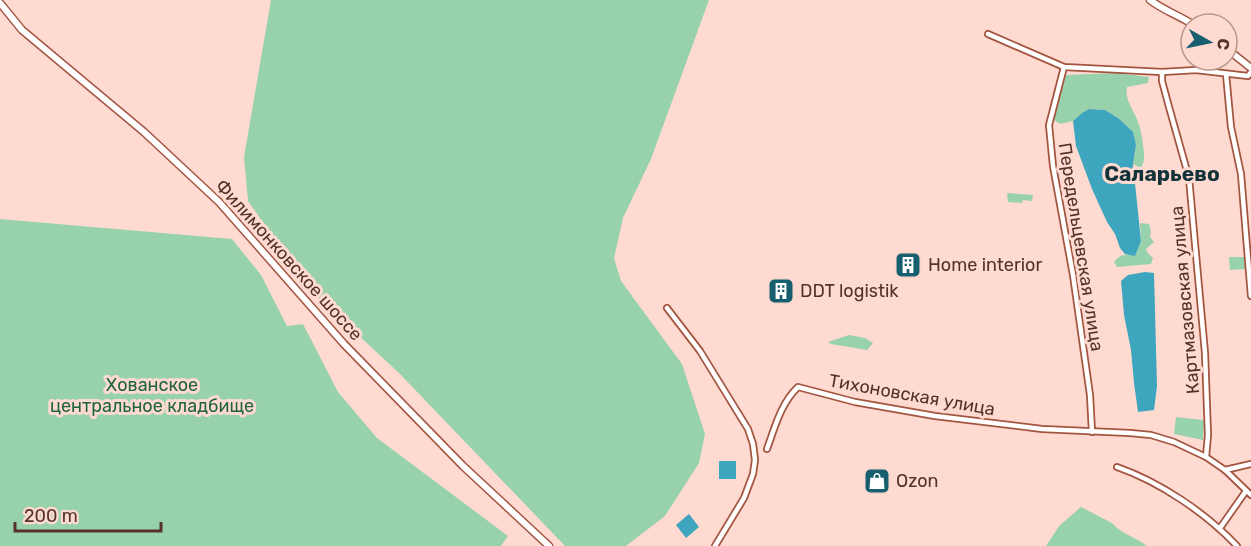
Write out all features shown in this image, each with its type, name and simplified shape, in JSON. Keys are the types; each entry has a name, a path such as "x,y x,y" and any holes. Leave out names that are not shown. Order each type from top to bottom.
{"main road":[{"path":"1150,0 1167,12 1179,17"},
{"name":"Филимонковское шоссе","path":"0,3 22,30 144,132 219,202 344,344 463,466 549,546"},
{"path":"1239,60 1251,70"}],"street":[{"path":"988,34 1064,67 1162,72 1196,70 1248,76 1251,70"},
{"name":"Передельцевская улица","path":"1064,67 1049,125 1053,166 1073,275 1092,432"},
{"name":"Картмазовская улица","path":"1162,72 1166,98 1189,178 1205,352 1208,435 1206,457"},
{"path":"1226,74 1231,127 1241,174 1251,296"},
{"path":"667,308 700,351 748,429 753,444 755,459 753,474 744,498 715,546"},
{"name":"Тихоновская улица","path":"767,448 790,394 798,387 855,402 935,416 1042,429 1092,432"},
{"path":"1092,432 1150,435 1174,442 1206,457 1225,470 1249,493 1220,528"},
{"path":"1225,470 1251,464"},
{"path":"1117,467 1132,472 1173,495 1220,528 1237,546"}],"green space":[{"path":"271,0 709,0 651,159 623,218 614,258 621,281 682,364 705,434 699,463 665,516 626,546 565,546 399,373 312,292 248,201 244,157"},
{"path":"1116,73 1149,77 1148,83 1127,87 1126,91 1141,135 1144,161 1141,168 1133,164 1136,145 1118,118 1105,110 1089,109 1073,121 1061,124 1053,120 1066,75"},
{"path":"1007,193 1033,195 1032,201 1008,202"},
{"name":"Хованское центральное кладбище","path":"0,219 232,239 261,275 287,326 303,324 338,392 377,438 508,536 501,546 0,546"},
{"path":"1140,223 1149,224 1150,237 1154,242 1146,249 1153,258 1151,264 1117,267 1114,262 1119,257 1135,255 1141,241"},
{"path":"1229,257 1246,257 1246,269 1230,270"},
{"path":"849,335 865,338 873,343 867,350 828,342"},
{"path":"1176,417 1204,420 1203,440 1174,434"},
{"path":"1081,507 1112,523 1147,546 1046,546 1059,526"}],"water":[{"path":"1089,109 1105,110 1133,132 1136,145 1133,164 1141,241 1135,256 1125,254 1120,248 1092,189 1076,146 1073,121"},
{"path":"1154,273 1157,386 1154,410 1138,412 1121,281 1128,275"},
{"path":"719,461 736,461 736,479 719,479"},
{"path":"689,514 699,527 686,538 676,525"}],"place":[{"name":"Home interior","path":"908,265"},
{"name":"DDT logistik","path":"781,291"},
{"name":"Ozon","path":"877,481"}],"district":[{"name":"Саларьево","path":"1162,174"}]}
